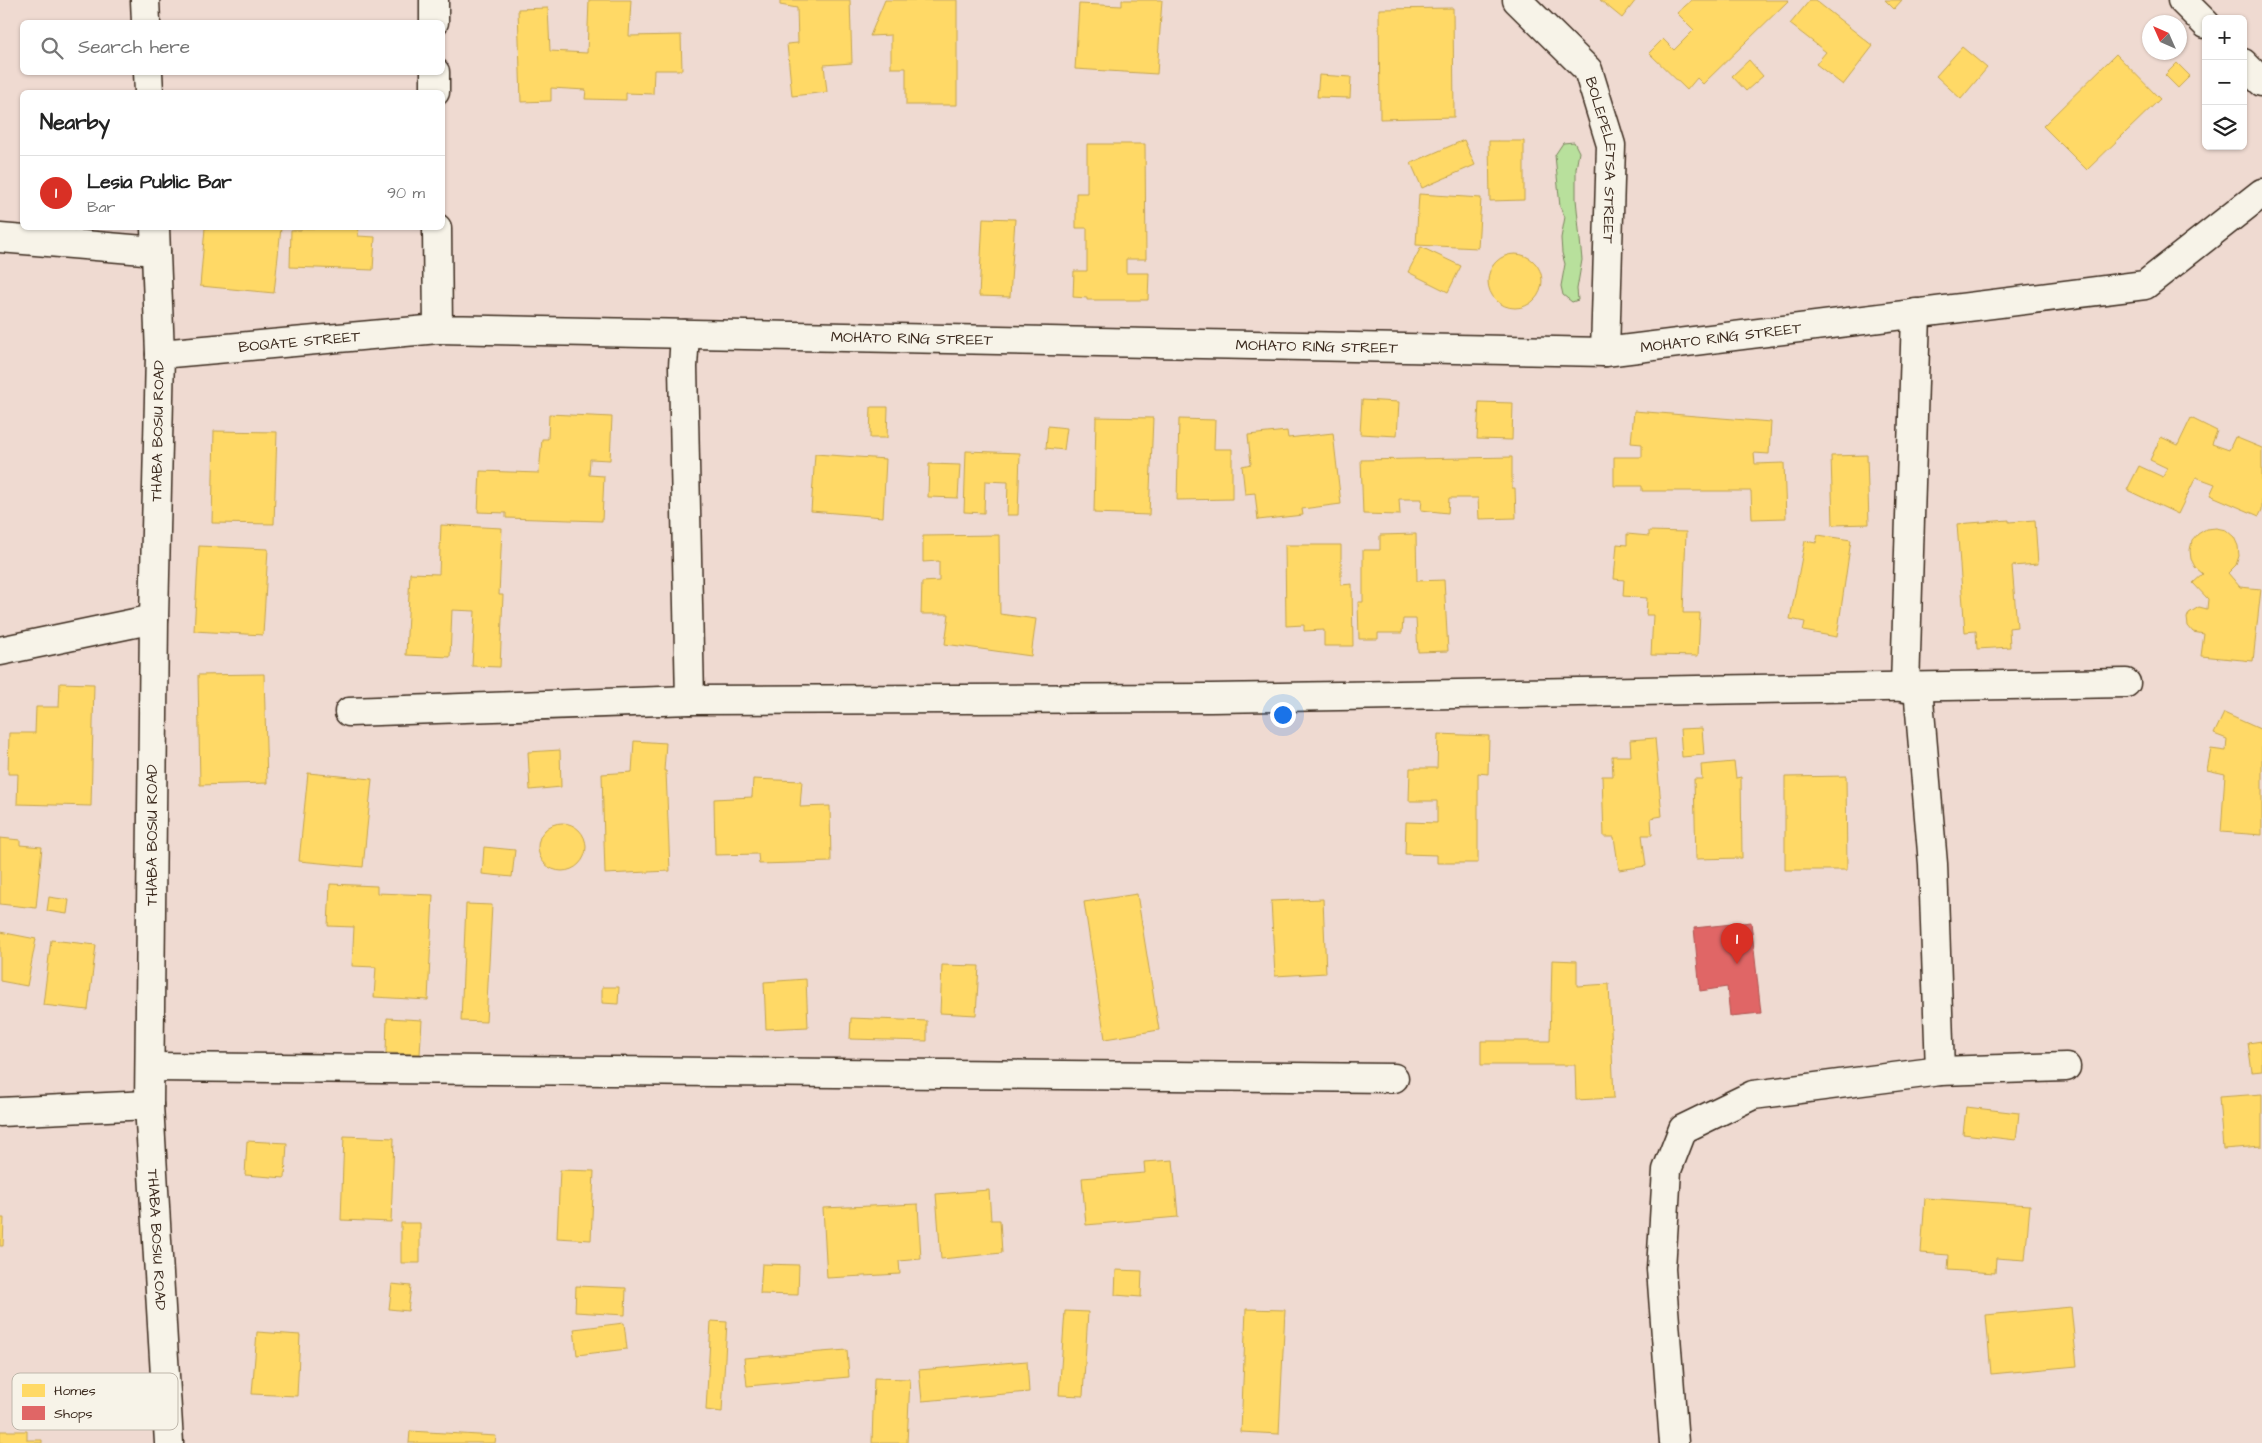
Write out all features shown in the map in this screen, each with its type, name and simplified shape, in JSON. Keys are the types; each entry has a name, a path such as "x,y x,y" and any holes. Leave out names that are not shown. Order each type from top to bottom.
{"street":[{"path":"145,0 146,20"},
{"path":"434,0 434,20"},
{"name":"BOLEPELETSA STREET","path":"1517,0 1588,70 1611,145 1605,352"},
{"path":"2182,0 2202,20"},
{"path":"2247,67 2262,82"},
{"path":"148,75 149,90"},
{"path":"435,75 435,90"},
{"name":"MOHATO RING STREET","path":"438,329 1605,352 2145,285 2262,193"},
{"path":"437,230 438,329"},
{"path":"0,238 156,239"},
{"name":"THABA BOSIU ROAD","path":"156,239 160,354 154,619 151,1067 149,1105 165,1373"},
{"path":"1916,313 1912,688 1933,864 1940,1071"},
{"name":"BOQATE STREET","path":"160,354 438,329"},
{"path":"685,334 683,367 690,700"},
{"path":"0,651 154,619"},
{"path":"349,712 690,700 1201,698 1912,688 2126,683"},
{"path":"151,1067 1394,1078"},
{"path":"1674,1443 1660,1269 1667,1170 1683,1129 1753,1095 1940,1071 2066,1067"},
{"path":"0,1112 149,1105"},
{"name":"THABA BOSIU ROAD","path":"168,1430 169,1443"}],"green space":[{"path":"1574,142 1579,152 1576,169 1576,199 1582,260 1577,289 1578,300 1572,302 1563,295 1561,286 1565,264 1561,238 1565,217 1560,207 1555,155 1563,143"}],"building: Homes":[{"path":"589,0 631,0 629,36 681,35 682,70 654,70 653,94 626,93 626,100 585,99 586,90 551,88 551,101 521,102 518,9 548,8 550,51 587,53"},
{"path":"780,0 850,0 852,63 824,65 827,92 792,96 787,44 798,43 797,8 780,5"},
{"path":"885,0 957,0 957,105 906,105 906,68 891,68 891,35 870,36"},
{"path":"1122,0 1162,0 1157,74 1075,69 1079,4 1122,6"},
{"path":"1600,0 1636,0 1622,18"},
{"path":"1692,0 1789,0 1703,84 1697,78 1687,90 1649,53 1663,39 1674,50 1694,30 1677,13"},
{"path":"1810,0 1815,0 1873,46 1843,85 1816,64 1826,52 1790,24"},
{"path":"1885,0 1902,0 1894,9"},
{"path":"1453,8 1454,117 1380,119 1379,9"},
{"path":"1962,47 1987,68 1961,99 1936,76"},
{"path":"2116,54 2160,99 2087,170 2043,126"},
{"path":"1749,60 1763,76 1746,91 1732,76"},
{"path":"2177,63 2190,76 2178,88 2165,75"},
{"path":"1319,75 1351,77 1350,98 1317,97"},
{"path":"1464,140 1475,165 1422,188 1411,163"},
{"path":"1489,141 1524,141 1524,200 1490,201"},
{"path":"1087,144 1145,144 1146,259 1126,259 1126,273 1149,273 1148,300 1087,300 1087,298 1073,297 1074,271 1087,271 1087,228 1076,228 1076,193 1087,193"},
{"path":"1419,194 1481,198 1478,248 1416,245"},
{"path":"983,218 1015,219 1010,297 979,296"},
{"path":"205,230 281,230 274,293 200,286"},
{"path":"291,230 359,230 358,236 375,237 373,270 290,267"},
{"path":"1421,247 1461,266 1448,292 1408,272"},
{"path":"1515,254 1525,256 1534,262 1540,271 1542,281 1540,291 1534,300 1525,306 1515,308 1505,306 1496,300 1490,291 1488,281 1490,271 1496,262 1505,256"},
{"path":"1362,400 1399,402 1397,436 1360,434"},
{"path":"1479,402 1513,403 1512,440 1477,439"},
{"path":"871,407 888,407 887,438 870,438"},
{"path":"1634,411 1771,422 1769,454 1754,453 1755,464 1784,463 1786,518 1752,519 1751,491 1642,491 1642,486 1614,486 1614,457 1642,457 1642,444 1631,443"},
{"path":"549,414 612,417 610,460 590,459 589,475 604,476 602,521 506,518 506,513 478,512 480,471 539,473 542,439 548,439"},
{"path":"1096,417 1153,418 1149,515 1094,513"},
{"path":"2191,418 2217,431 2212,444 2229,450 2235,437 2262,448 2262,510 2259,516 2210,495 2215,484 2196,477 2178,514 2127,490 2139,466 2163,477 2167,468 2150,460 2161,437 2178,445"},
{"path":"1179,419 1215,420 1214,449 1232,449 1232,499 1177,500"},
{"path":"1048,426 1067,428 1064,450 1046,448"},
{"path":"214,431 277,432 274,524 212,523"},
{"path":"1287,431 1288,438 1333,433 1341,504 1302,509 1303,515 1258,520 1255,493 1245,494 1242,466 1251,464 1248,435"},
{"path":"966,451 1020,453 1018,515 1007,515 1008,482 985,481 984,513 964,512"},
{"path":"815,454 886,459 883,517 811,511"},
{"path":"1867,455 1869,524 1833,525 1831,456"},
{"path":"1512,457 1512,488 1515,488 1516,518 1479,519 1478,498 1449,498 1448,513 1421,510 1422,499 1399,499 1400,515 1363,514 1361,460"},
{"path":"929,464 960,465 958,498 928,497"},
{"path":"2009,520 2009,522 2035,520 2038,564 2012,566 2017,627 2009,628 2010,647 1977,649 1976,631 1965,632 1957,524"},
{"path":"441,525 502,528 499,595 503,595 500,667 472,666 475,611 452,610 450,657 406,655 410,573 439,574"},
{"path":"2206,529 2226,530 2234,537 2238,546 2239,556 2236,565 2228,573 2240,587 2261,589 2253,661 2201,656 2204,634 2193,632 2188,626 2187,618 2189,613 2199,607 2207,609 2208,599 2193,583 2203,574 2195,567 2191,559 2192,541"},
{"path":"1649,531 1686,532 1683,613 1700,613 1698,656 1651,655 1653,615 1646,615 1647,598 1623,596 1624,580 1614,579 1617,544 1627,545 1627,534 1649,536"},
{"path":"1416,534 1417,581 1444,580 1448,651 1418,652 1416,619 1403,619 1402,633 1378,633 1378,639 1359,639 1358,602 1363,602 1363,550 1380,550 1380,535"},
{"path":"999,535 1000,614 1036,619 1031,656 945,644 949,614 921,614 922,582 939,581 939,561 923,562 923,536"},
{"path":"1818,535 1851,540 1837,637 1803,631 1805,622 1790,619 1805,541 1816,543"},
{"path":"1285,545 1341,545 1341,585 1352,584 1353,646 1324,646 1324,630 1304,631 1304,625 1286,626"},
{"path":"199,546 268,549 263,635 194,631"},
{"path":"264,674 267,783 200,785 198,675"},
{"path":"60,683 94,684 91,806 17,804 18,774 8,774 9,733 35,733 36,707 59,707"},
{"path":"2224,713 2262,730 2262,835 2221,832 2225,774 2207,770 2211,749 2226,751 2227,739 2214,734"},
{"path":"1702,728 1704,755 1682,757 1680,729"},
{"path":"1438,734 1489,736 1488,774 1478,773 1478,863 1437,863 1437,855 1405,854 1406,822 1437,823 1437,801 1409,801 1410,768 1437,768"},
{"path":"1655,738 1662,816 1651,818 1652,835 1642,835 1646,866 1619,870 1614,837 1604,837 1602,776 1613,776 1612,756 1631,756 1630,740"},
{"path":"634,741 666,743 664,771 666,771 670,871 605,874 602,774 632,772"},
{"path":"560,750 561,787 530,790 528,752"},
{"path":"1734,762 1736,778 1741,777 1742,858 1696,859 1694,779 1702,779 1701,765"},
{"path":"308,773 372,779 363,867 299,861"},
{"path":"1846,776 1847,870 1785,870 1785,777"},
{"path":"753,779 802,781 800,807 830,806 831,862 759,864 758,854 715,855 714,799 752,797"},
{"path":"557,823 567,823 579,830 586,842 586,852 579,864 567,871 557,871 549,867 542,860 538,852 538,842 542,834 549,827"},
{"path":"0,838 20,840 20,845 42,847 36,908 0,904"},
{"path":"484,847 515,850 512,877 482,874"},
{"path":"330,884 377,886 377,893 433,895 428,1000 374,997 376,967 352,966 354,927 328,926"},
{"path":"1137,894 1159,1030 1105,1039 1084,902"},
{"path":"49,897 69,900 67,914 47,911"},
{"path":"1323,899 1326,973 1275,976 1271,901"},
{"path":"466,904 492,905 486,1022 461,1021"},
{"path":"0,932 36,939 27,986 0,981"},
{"path":"51,940 96,945 88,1010 43,1005"},
{"path":"1552,960 1577,961 1577,986 1609,984 1614,1098 1576,1100 1575,1065 1481,1065 1481,1041 1550,1041"},
{"path":"942,965 979,966 976,1015 940,1013"},
{"path":"806,979 808,1027 766,1029 764,982"},
{"path":"602,987 619,987 618,1004 602,1003"},
{"path":"387,1018 422,1020 420,1054 386,1053"},
{"path":"851,1018 927,1021 927,1041 850,1039"},
{"path":"2262,1041 2262,1071 2252,1072 2248,1043"},
{"path":"2262,1094 2262,1146 2223,1149 2219,1097"},
{"path":"1966,1107 2019,1113 2016,1140 1963,1134"},
{"path":"344,1136 394,1138 391,1222 341,1220"},
{"path":"247,1141 287,1143 285,1178 245,1175"},
{"path":"1173,1160 1178,1217 1086,1225 1082,1178 1145,1173 1144,1162"},
{"path":"560,1170 594,1171 591,1240 557,1238"},
{"path":"989,1190 991,1220 1000,1220 1002,1253 941,1259 936,1194"},
{"path":"1925,1198 2030,1205 2025,1260 1996,1258 1995,1273 1948,1270 1949,1255 1921,1253"},
{"path":"918,1204 921,1259 899,1261 900,1274 827,1278 823,1208"},
{"path":"0,1218 4,1218 3,1246 0,1246"},
{"path":"401,1223 420,1223 420,1263 401,1263"},
{"path":"762,1264 799,1265 798,1295 760,1294"},
{"path":"1116,1270 1142,1271 1141,1297 1115,1295"},
{"path":"392,1284 411,1286 408,1311 389,1309"},
{"path":"576,1286 626,1288 625,1315 575,1312"},
{"path":"2071,1307 2077,1366 1991,1374 1986,1315"},
{"path":"1246,1309 1285,1310 1279,1434 1241,1432"},
{"path":"1065,1311 1088,1312 1083,1396 1059,1395"},
{"path":"711,1321 727,1322 722,1412 706,1410"},
{"path":"624,1323 627,1349 577,1355 574,1329"},
{"path":"257,1332 300,1335 297,1396 252,1394"},
{"path":"847,1350 849,1377 747,1386 744,1358"},
{"path":"1027,1361 1029,1392 922,1401 919,1370"},
{"path":"874,1378 910,1379 907,1443 872,1443"},
{"path":"0,1431 27,1431 27,1440 42,1440 42,1443 0,1443"},
{"path":"410,1431 496,1436 495,1443 409,1443"}],"building: Shops":[{"path":"1751,922 1761,1013 1730,1016 1727,987 1700,991 1694,928"}],"place":[{"name":"Lesia Public Bar","path":"1737,964"}]}
